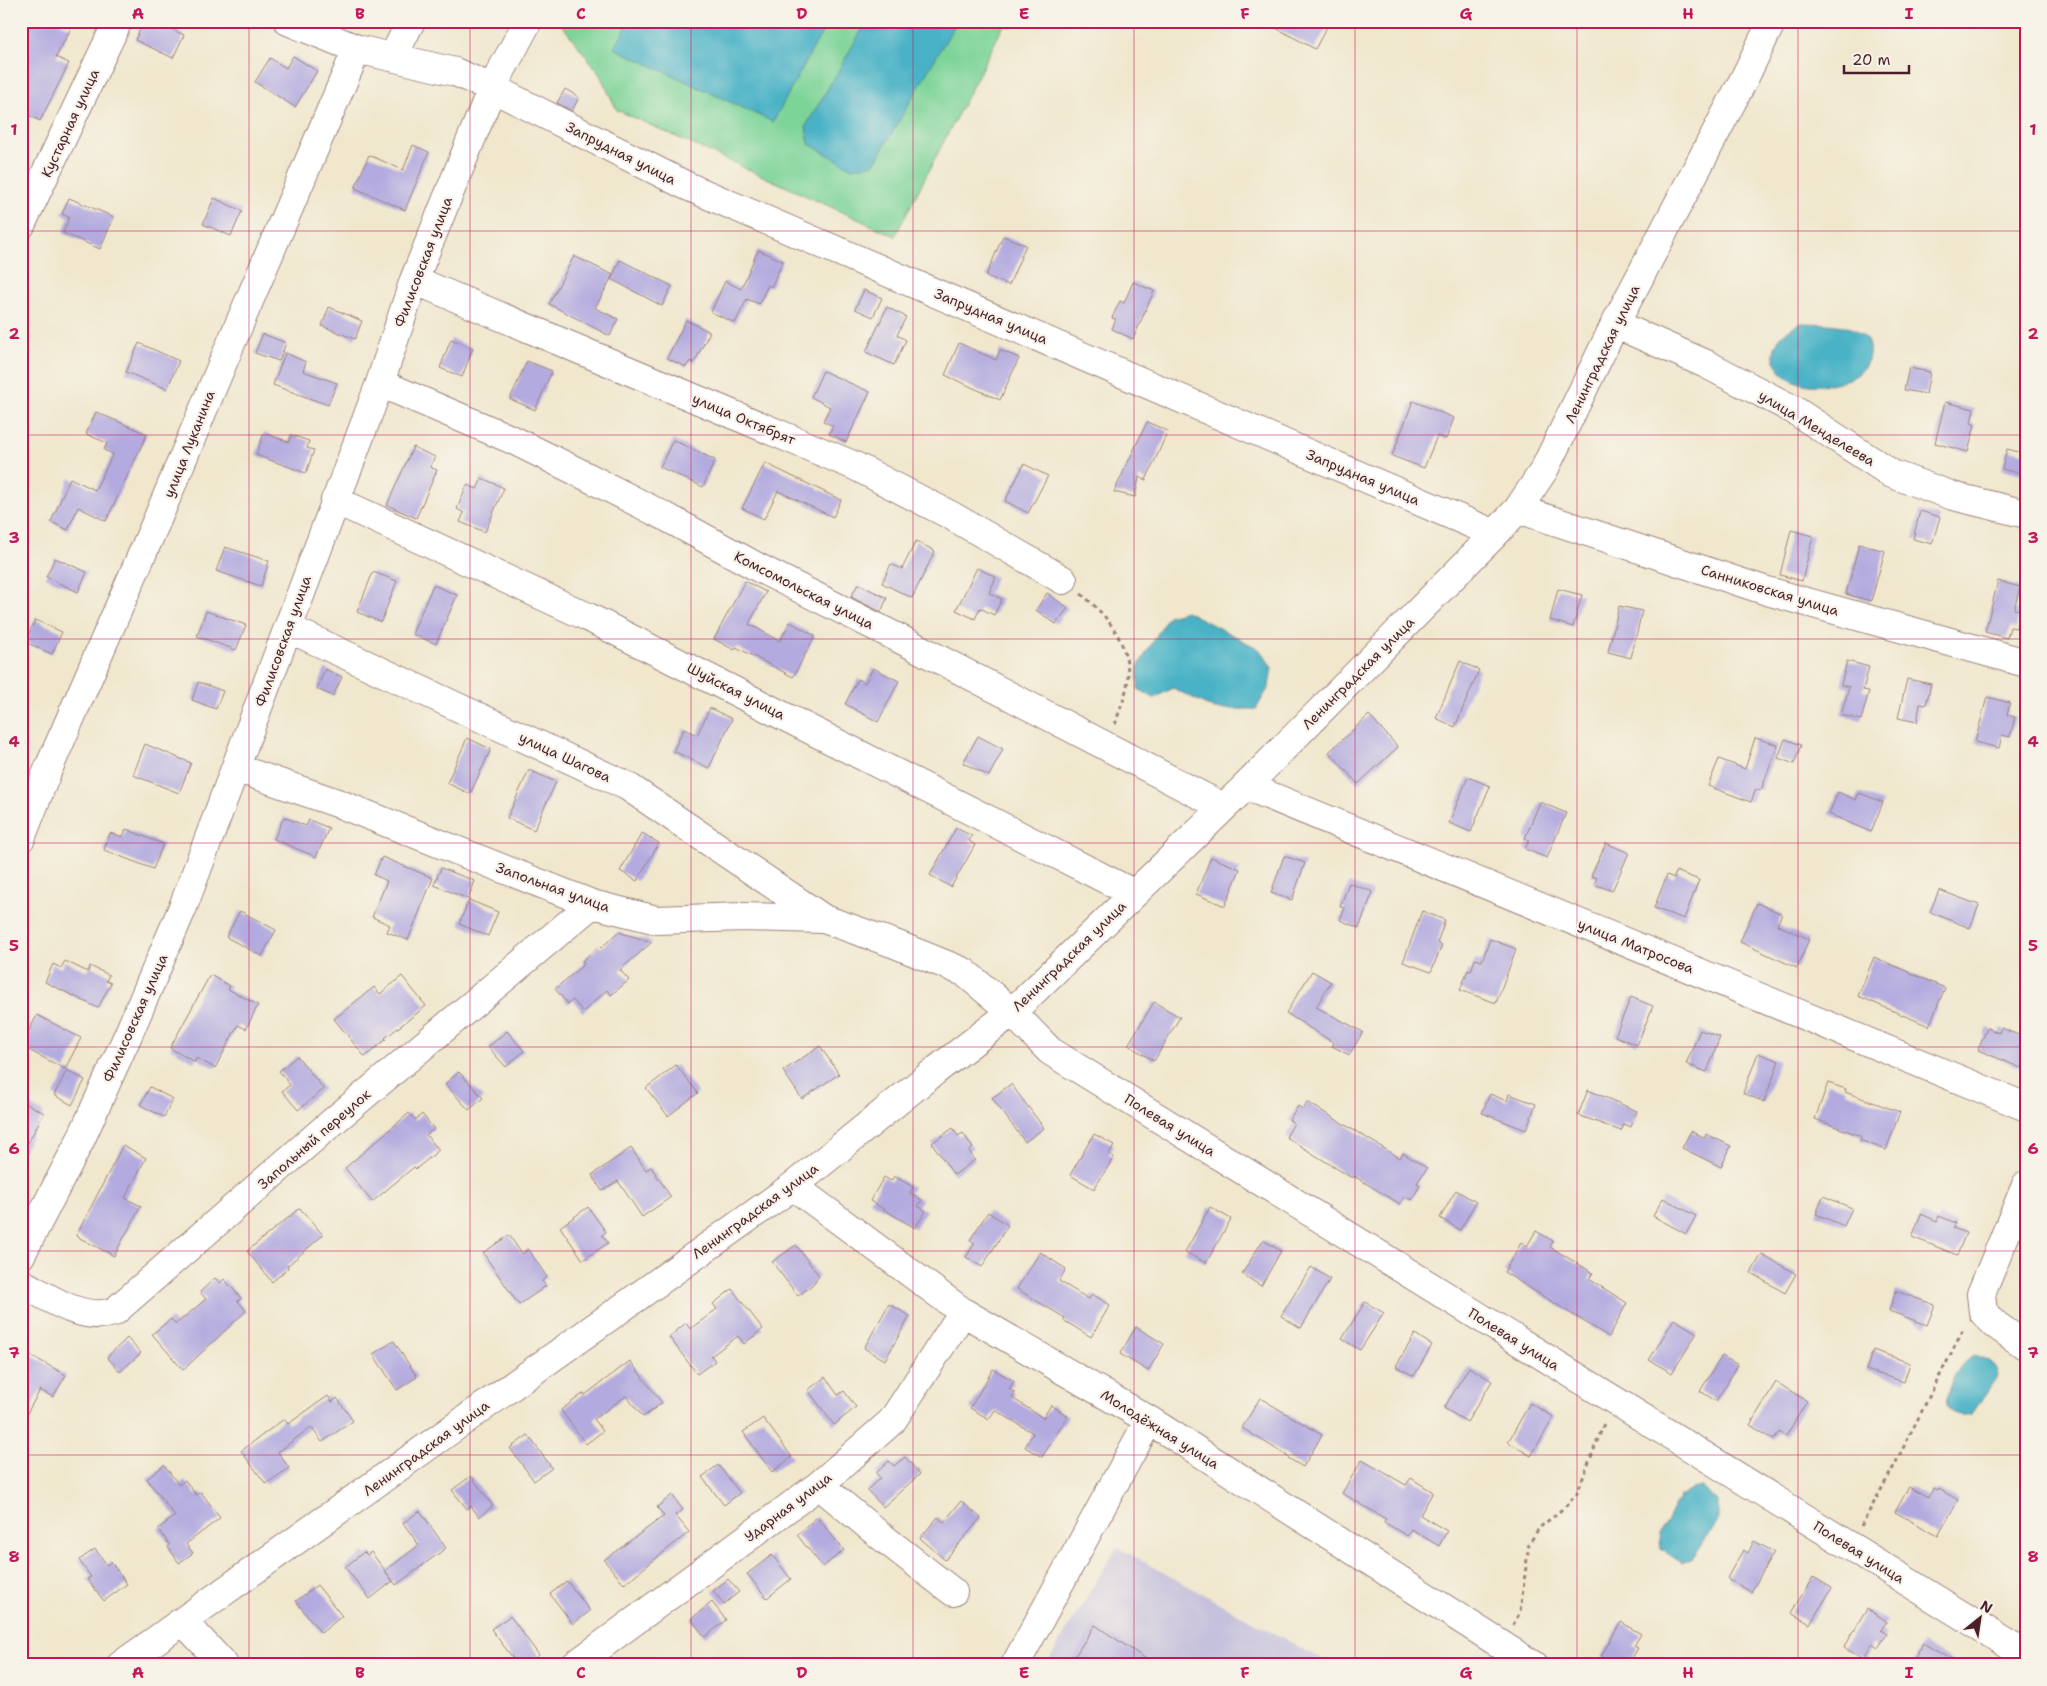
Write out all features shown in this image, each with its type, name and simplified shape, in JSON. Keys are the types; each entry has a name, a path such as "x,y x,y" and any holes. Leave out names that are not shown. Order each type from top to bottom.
{"street":[{"name":"Кустарная улица","path":"21,226 118,21"},
{"name":"Запрудная улица","path":"288,21 357,49 455,72 492,88 687,186 1495,534"},
{"path":"393,57 411,21"},
{"name":"Филисовская улица","path":"21,1255 80,1141 183,908 380,383 414,280 492,88 528,21"},
{"name":"Ленинградская улица","path":"121,1665 793,1186 935,1071 1012,1012 1133,893 1246,786 1495,534 1518,508 1544,470 1615,324 1744,79 1772,21"},
{"name":"улица Луканина","path":"21,838 47,772 157,520 357,49"},
{"name":"улица Октябрят","path":"414,280 855,466 952,516 1063,580"},
{"name":"улица Менделеева","path":"1615,324 1706,364 1794,410 1892,474 1953,496 2026,514"},
{"name":"Комсомольская улица","path":"380,383 515,441 574,470 668,518 759,568 1223,807"},
{"name":"Шуйская улица","path":"335,500 588,617 1133,893"},
{"name":"Санниковская улица","path":"1518,508 1767,591 2026,663"},
{"name":"улица Шагова","path":"288,628 627,786 824,919"},
{"name":"Запольная улица","path":"236,768 340,804 592,904 657,920 742,917 824,919 895,944 964,972 1012,1012"},
{"name":"улица Матросова","path":"1246,786 2026,1107"},
{"name":"Запольный переулок","path":"21,1283 78,1312 104,1315 114,1312 323,1130 592,904"},
{"name":"Полевая улица","path":"1012,1012 1050,1051 2026,1655"},
{"path":"2026,1185 1981,1294 1983,1312 1996,1325 2026,1346"},
{"name":"Молодёжная улица","path":"793,1186 963,1312 1149,1420 1533,1665"},
{"name":"Ударная улица","path":"575,1665 820,1485 892,1421 963,1312"},
{"path":"1015,1665 1149,1420"},
{"path":"820,1485 877,1533 953,1592"},
{"path":"184,1621 224,1665"}],"path":[{"path":"1063,580 1099,610 1114,627 1124,649 1128,677 1108,747"},
{"path":"1850,1546 1892,1470 1981,1294"},
{"path":"1501,1645 1520,1612 1529,1544 1538,1528 1566,1506 1577,1493 1614,1400"}],"shaded area":[{"path":"1117,1547 1332,1665 1046,1665"}],"green space":[{"path":"559,21 1006,21 895,236 617,110 599,73"}],"water":[{"path":"630,21 828,21 773,122 614,48"},
{"path":"867,21 957,21 874,164 852,168 809,144 806,126"},
{"path":"1802,323 1835,325 1857,331 1865,337 1869,347 1868,359 1864,368 1851,378 1825,385 1802,384 1788,377 1777,367 1774,353 1776,345 1784,334"},
{"path":"1186,611 1259,649 1272,667 1269,687 1256,709 1215,709 1173,688 1154,698 1138,689 1138,667 1168,616"},
{"path":"1974,1355 1986,1360 1995,1367 1998,1374 1997,1378 1972,1414 1958,1415 1950,1410 1947,1402 1948,1392 1952,1380 1959,1369"},
{"path":"1702,1487 1718,1501 1718,1519 1693,1558 1682,1563 1661,1549 1659,1534 1680,1496 1692,1489"}],"building":[{"path":"25,21 57,21 71,28 56,57 69,63 40,121 21,111 21,28"},
{"path":"144,21 175,21 171,29 184,35 173,58 135,40"},
{"path":"1263,21 1330,21 1315,49"},
{"path":"293,56 317,71 295,107 255,82 270,58 286,68"},
{"path":"565,89 579,97 572,111 557,103"},
{"path":"413,145 429,152 405,210 355,188 369,155 403,170"},
{"path":"69,198 114,217 100,249 63,233 69,217 62,214"},
{"path":"214,198 242,211 231,236 203,224"},
{"path":"1003,236 1026,245 1009,285 986,276"},
{"path":"758,250 783,261 771,287 768,285 759,304 747,299 735,323 711,312 725,281 741,289"},
{"path":"574,256 613,275 595,308 618,319 610,336 549,304"},
{"path":"620,260 672,286 662,306 611,279"},
{"path":"1133,282 1154,291 1133,339 1112,329 1116,319 1112,318 1120,301 1124,303"},
{"path":"864,290 882,298 873,317 855,309"},
{"path":"329,307 362,321 355,339 322,326"},
{"path":"887,307 906,317 897,335 906,340 894,365 866,352"},
{"path":"686,320 710,332 694,363 690,361 686,367 667,358"},
{"path":"263,334 286,343 279,361 255,353"},
{"path":"451,339 473,348 462,377 440,368"},
{"path":"139,343 179,361 167,389 126,372"},
{"path":"959,343 996,360 1000,350 1019,358 1000,400 945,375"},
{"path":"285,353 306,362 303,371 337,383 328,405 273,385"},
{"path":"527,361 552,371 535,410 510,399"},
{"path":"1909,368 1930,372 1926,394 1904,390"},
{"path":"823,371 870,392 846,442 829,434 833,426 823,421 830,407 811,397"},
{"path":"1413,401 1454,418 1446,439 1437,436 1424,468 1392,456"},
{"path":"1945,402 1974,409 1971,423 1975,425 1968,452 1935,443"},
{"path":"96,412 147,434 106,521 78,507 68,530 51,522 70,478 95,490 113,454 104,450 107,443 86,434"},
{"path":"1147,422 1168,431 1146,480 1139,477 1135,497 1114,492"},
{"path":"264,433 289,442 291,435 309,441 307,448 314,450 306,473 256,455"},
{"path":"673,440 715,460 703,487 660,467"},
{"path":"413,447 435,457 430,467 437,470 416,518 387,505"},
{"path":"2007,449 2026,454 2026,475 2002,469"},
{"path":"765,463 841,500 833,517 778,491 764,519 742,508"},
{"path":"1024,464 1048,476 1028,513 1005,501"},
{"path":"482,478 504,488 485,532 460,522 464,513 457,509 467,485 477,489"},
{"path":"1920,511 1940,517 1932,544 1913,539"},
{"path":"1791,530 1813,536 1802,581 1780,575"},
{"path":"916,541 935,551 912,598 882,583 891,564 902,569"},
{"path":"1859,544 1885,551 1871,601 1846,594"},
{"path":"225,547 269,561 261,586 216,571"},
{"path":"55,558 87,572 78,592 46,577"},
{"path":"977,568 996,577 989,593 1002,599 994,615 980,608 975,619 956,610"},
{"path":"373,572 397,581 381,622 357,612"},
{"path":"745,581 766,592 749,624 780,641 790,622 815,636 793,677 736,647 734,650 714,639"},
{"path":"1998,581 2020,587 2014,609 2020,610 2016,628 2010,627 2007,638 1985,632"},
{"path":"858,584 887,598 881,612 851,597"},
{"path":"433,585 457,595 436,644 412,634"},
{"path":"1558,589 1582,595 1573,627 1550,620"},
{"path":"1047,593 1068,608 1056,624 1036,610"},
{"path":"1619,606 1642,611 1631,658 1608,652"},
{"path":"206,611 246,625 236,650 197,636"},
{"path":"35,620 62,632 52,654 25,642"},
{"path":"1460,661 1479,670 1455,727 1436,718"},
{"path":"1847,661 1869,667 1863,690 1869,691 1861,720 1841,715 1849,687 1841,685"},
{"path":"873,668 899,681 878,722 845,704 858,679 865,683"},
{"path":"325,669 342,677 333,696 317,689"},
{"path":"1907,679 1931,684 1926,705 1920,704 1917,722 1898,718"},
{"path":"198,682 223,691 216,709 192,700"},
{"path":"1987,697 2010,703 2007,715 2015,717 2010,737 2002,735 1999,748 1975,742"},
{"path":"710,708 732,719 709,768 673,751 684,729 697,735"},
{"path":"1369,715 1398,747 1358,784 1329,752"},
{"path":"978,736 1003,749 989,776 963,763"},
{"path":"467,738 491,749 470,794 447,783"},
{"path":"1755,738 1778,745 1761,790 1756,789 1751,802 1708,786 1719,759 1745,769"},
{"path":"1785,739 1801,745 1794,764 1778,758"},
{"path":"145,744 191,763 179,793 133,775"},
{"path":"529,770 556,782 534,830 507,818"},
{"path":"1468,777 1490,786 1471,832 1449,823"},
{"path":"1838,792 1856,800 1859,793 1883,802 1871,832 1829,814"},
{"path":"1540,802 1566,813 1547,858 1525,849 1529,840 1525,838"},
{"path":"284,817 306,826 309,820 329,828 316,857 274,839"},
{"path":"956,828 972,836 969,841 975,845 951,887 930,875"},
{"path":"126,829 163,844 153,869 104,850 110,833 123,837"},
{"path":"642,833 659,843 637,881 620,871"},
{"path":"1606,843 1629,853 1612,891 1594,884 1597,878 1591,876"},
{"path":"1284,856 1305,863 1292,900 1271,893"},
{"path":"382,857 433,878 408,940 387,932 390,925 372,917 387,881 374,875"},
{"path":"1211,857 1240,869 1225,906 1196,894"},
{"path":"441,868 475,881 468,899 434,885"},
{"path":"1676,871 1699,880 1684,919 1654,908 1667,875 1674,878"},
{"path":"1349,883 1373,892 1359,928 1340,920 1345,908 1340,907"},
{"path":"1939,890 1979,905 1970,928 1930,912"},
{"path":"469,900 498,912 488,936 459,924"},
{"path":"1757,903 1782,914 1777,925 1809,939 1797,968 1740,942"},
{"path":"240,911 276,930 262,956 226,937"},
{"path":"1422,911 1445,920 1437,943 1442,945 1431,972 1403,962"},
{"path":"618,932 652,942 620,970 629,980 611,995 607,990 583,1012 573,1000 568,1004 555,989 584,964 582,961 599,946 601,948"},
{"path":"1490,939 1516,949 1496,1003 1460,990 1468,970 1471,971 1475,959 1482,961"},
{"path":"1874,957 1945,988 1929,1026 1858,996"},
{"path":"65,961 88,972 90,966 109,975 106,981 111,983 98,1008 45,982 53,964 61,968"},
{"path":"1312,971 1331,982 1316,1007 1363,1032 1349,1055 1332,1046 1334,1043 1286,1013"},
{"path":"210,975 230,986 228,989 258,1005 246,1029 238,1025 215,1068 196,1058 195,1062 170,1048"},
{"path":"402,976 426,1006 385,1038 365,1057 334,1019 374,987 380,994"},
{"path":"1631,997 1653,1006 1637,1045 1615,1036"},
{"path":"1154,1002 1180,1017 1154,1061 1128,1045"},
{"path":"37,1015 81,1038 65,1069 21,1046"},
{"path":"1987,1028 1999,1033 2001,1028 2026,1038 2026,1058 2021,1068 1978,1050"},
{"path":"1700,1030 1720,1037 1707,1072 1686,1064"},
{"path":"507,1031 524,1051 506,1067 488,1047"},
{"path":"820,1046 839,1074 802,1099 783,1071"},
{"path":"1758,1053 1779,1061 1764,1102 1743,1093"},
{"path":"297,1056 324,1089 298,1110 282,1091 290,1085 279,1071"},
{"path":"676,1065 698,1093 668,1116 646,1088"},
{"path":"67,1070 85,1080 72,1105 54,1095"},
{"path":"459,1072 483,1098 469,1110 445,1084"},
{"path":"1828,1083 1846,1089 1845,1092 1900,1112 1886,1150 1860,1140 1861,1136 1815,1119"},
{"path":"1011,1084 1044,1128 1025,1142 992,1098"},
{"path":"150,1087 173,1099 164,1117 140,1105"},
{"path":"1588,1090 1637,1111 1631,1127 1624,1124 1621,1131 1578,1115"},
{"path":"1490,1094 1507,1101 1509,1094 1536,1104 1526,1130 1482,1113"},
{"path":"21,1101 44,1113 21,1156"},
{"path":"1307,1102 1400,1158 1403,1153 1427,1168 1417,1183 1420,1185 1412,1200 1404,1197 1400,1204 1354,1176 1352,1178 1286,1137 1294,1123 1289,1120 1298,1106 1303,1109"},
{"path":"409,1113 415,1120 422,1114 434,1129 426,1135 439,1150 416,1169 414,1167 372,1202 345,1168"},
{"path":"953,1128 958,1136 963,1133 973,1148 969,1151 975,1160 954,1175 932,1143"},
{"path":"1691,1131 1705,1138 1706,1134 1731,1146 1721,1167 1682,1148"},
{"path":"1094,1134 1114,1145 1109,1154 1114,1157 1094,1189 1070,1175"},
{"path":"123,1145 146,1158 125,1198 141,1206 114,1256 76,1236"},
{"path":"631,1148 646,1170 651,1167 671,1197 642,1217 618,1181 602,1191 592,1175"},
{"path":"894,1176 913,1187 910,1193 922,1200 918,1206 926,1211 915,1228 870,1201 884,1177 891,1181"},
{"path":"1456,1190 1476,1202 1460,1230 1440,1218"},
{"path":"1823,1196 1852,1208 1844,1226 1816,1214"},
{"path":"1663,1198 1696,1216 1686,1234 1653,1216"},
{"path":"588,1207 606,1232 602,1235 608,1243 583,1260 560,1227"},
{"path":"1210,1207 1231,1219 1206,1263 1185,1252"},
{"path":"300,1208 323,1235 287,1266 288,1268 272,1282 247,1251"},
{"path":"988,1212 1008,1225 982,1267 966,1257 975,1243 970,1240"},
{"path":"1921,1214 1937,1221 1939,1216 1956,1223 1953,1228 1966,1233 1957,1255 1912,1237"},
{"path":"1536,1231 1553,1241 1550,1247 1593,1273 1589,1279 1627,1303 1609,1337 1504,1272 1521,1243 1527,1246"},
{"path":"509,1235 522,1254 528,1249 547,1277 542,1281 546,1286 519,1305 483,1253"},
{"path":"1263,1240 1281,1251 1261,1286 1242,1274"},
{"path":"796,1245 819,1276 812,1285 798,1296 772,1262"},
{"path":"1040,1252 1066,1269 1059,1281 1089,1299 1092,1294 1110,1305 1091,1337 1063,1320 1065,1318 1017,1289"},
{"path":"1762,1254 1796,1274 1785,1293 1751,1273"},
{"path":"1311,1267 1330,1279 1301,1328 1281,1316"},
{"path":"215,1278 220,1283 224,1279 241,1298 238,1301 246,1311 183,1370 152,1334 171,1319 176,1324 206,1299 200,1292"},
{"path":"732,1289 763,1329 744,1344 738,1336 711,1356 715,1361 697,1374 669,1337 686,1323 690,1329 717,1309 713,1304"},
{"path":"1896,1291 1935,1305 1927,1325 1889,1311"},
{"path":"1365,1302 1384,1313 1360,1350 1342,1339"},
{"path":"889,1304 910,1316 885,1360 864,1348"},
{"path":"1674,1319 1697,1333 1672,1373 1649,1360"},
{"path":"1136,1327 1164,1344 1148,1371 1120,1354"},
{"path":"1415,1334 1432,1345 1414,1376 1396,1366"},
{"path":"127,1338 141,1353 120,1372 107,1357"},
{"path":"394,1341 417,1377 397,1390 373,1354"},
{"path":"21,1350 66,1375 53,1397 40,1390 21,1424"},
{"path":"1873,1350 1910,1363 1904,1382 1866,1370"},
{"path":"1722,1356 1738,1365 1716,1401 1700,1391"},
{"path":"630,1361 662,1403 643,1417 626,1396 594,1419 603,1431 586,1444 561,1410 584,1393 585,1395"},
{"path":"1469,1367 1492,1381 1467,1422 1444,1408"},
{"path":"993,1369 1014,1381 1009,1389 1015,1393 1012,1398 1043,1418 1051,1405 1068,1416 1042,1457 1025,1447 1033,1433 995,1410 989,1419 970,1408"},
{"path":"825,1377 838,1395 844,1391 856,1407 834,1425 808,1390"},
{"path":"1776,1382 1807,1401 1786,1436 1779,1432 1774,1440 1750,1425"},
{"path":"328,1396 332,1402 337,1398 353,1421 322,1442 311,1427 278,1452 289,1468 266,1484 241,1451 284,1419 288,1424"},
{"path":"1260,1398 1322,1435 1303,1467 1242,1428"},
{"path":"1530,1403 1554,1417 1531,1456 1508,1442"},
{"path":"763,1418 792,1457 772,1472 743,1432"},
{"path":"528,1435 552,1468 534,1481 510,1448"},
{"path":"905,1457 920,1474 883,1507 867,1490 880,1478 876,1473 889,1461 894,1466"},
{"path":"1362,1460 1406,1485 1411,1478 1433,1492 1420,1515 1447,1531 1439,1546 1411,1529 1407,1536 1384,1522 1386,1519 1342,1493"},
{"path":"164,1465 179,1485 185,1480 196,1495 201,1492 220,1518 186,1544 193,1553 179,1563 168,1547 170,1545 158,1529 175,1516 147,1479"},
{"path":"718,1465 740,1493 724,1505 702,1477"},
{"path":"471,1476 493,1506 479,1517 471,1506 467,1509 452,1490"},
{"path":"1909,1487 1928,1497 1933,1489 1938,1491 1939,1489 1958,1500 1938,1536 1895,1512"},
{"path":"672,1495 683,1510 675,1515 689,1532 624,1584 604,1560 664,1516 657,1507"},
{"path":"961,1501 981,1518 945,1560 920,1538 938,1517 944,1522"},
{"path":"420,1511 446,1548 396,1585 385,1571 419,1545 403,1523"},
{"path":"817,1517 844,1550 823,1567 797,1535"},
{"path":"1754,1541 1774,1552 1751,1592 1727,1578 1743,1550 1748,1553"},
{"path":"95,1549 107,1565 111,1562 127,1584 104,1601 87,1579 91,1577 79,1560"},
{"path":"364,1552 367,1555 371,1552 393,1581 370,1599 345,1567"},
{"path":"772,1555 791,1579 767,1598 747,1574"},
{"path":"1813,1577 1832,1588 1810,1624 1791,1613"},
{"path":"728,1579 739,1592 724,1604 713,1591"},
{"path":"567,1581 590,1611 573,1624 550,1594"},
{"path":"317,1585 342,1616 321,1633 296,1601"},
{"path":"712,1602 726,1620 705,1637 691,1619"},
{"path":"1867,1609 1887,1621 1881,1630 1887,1634 1878,1648 1872,1644 1864,1659 1844,1648"},
{"path":"510,1616 539,1655 526,1665 518,1665 491,1629"},
{"path":"1621,1622 1641,1634 1634,1646 1638,1648 1628,1665 1616,1665 1601,1656"},
{"path":"1095,1625 1155,1665 1069,1665"},
{"path":"1923,1643 1960,1665 1910,1665"}]}
